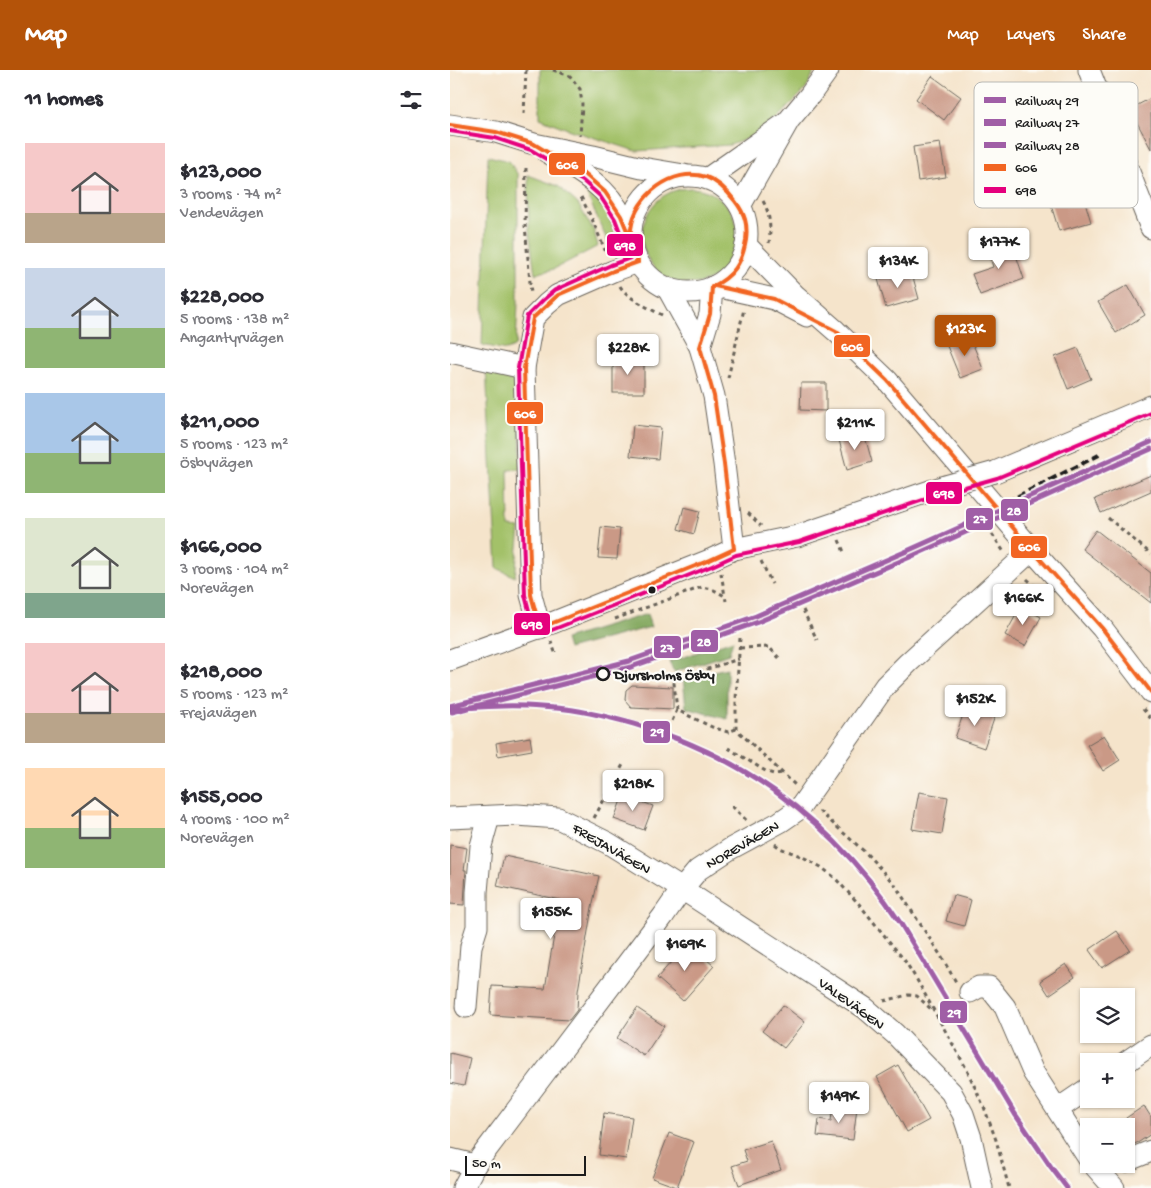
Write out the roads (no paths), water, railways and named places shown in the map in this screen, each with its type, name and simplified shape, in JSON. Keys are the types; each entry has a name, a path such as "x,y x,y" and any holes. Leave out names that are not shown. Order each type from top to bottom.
{"street":[{"path":"740,206 789,120 828,70"},
{"path":"1089,70 1094,82"},
{"path":"708,178 789,120"},
{"path":"450,125 496,132 534,144 642,168 708,178 725,190 740,206 747,226 746,245 737,267 723,282 705,290 685,293 668,288 650,278 635,252 621,216 606,192 587,176 534,144"},
{"path":"635,252 632,226 638,207 650,191 668,180 685,175"},
{"path":"1138,195 1151,228"},
{"path":"746,245 796,296 887,380 1032,550 1102,628 1151,692"},
{"path":"544,632 531,595 524,368 533,318 558,295 613,271 635,252"},
{"path":"714,286 774,299 836,331"},
{"path":"700,346 710,314 714,286"},
{"path":"668,288 700,346 714,396 724,464 743,547"},
{"path":"450,352 524,368"},
{"path":"450,660 544,632 743,547 797,536 945,486 995,472 1151,406"},
{"name":"NOREVÄGEN","path":"463,1188 475,1165 698,870 730,849 812,803 885,686 1032,550"},
{"name":"FREJAVÄGEN","path":"450,818 516,815 558,818 608,843 682,889"},
{"path":"466,1007 471,946 477,927 481,846 488,817"},
{"name":"VALEVÄGEN","path":"682,889 865,1008 896,1034 951,1092 971,1138 982,1188"},
{"path":"964,990 989,987 1005,1007 1034,1072 1080,1144"},
{"path":"1135,1056 1151,1045"},
{"path":"1058,1110 1080,1094"},
{"path":"1135,1157 1151,1151"},
{"path":"450,1159 475,1165"},
{"path":"1101,1173 1114,1188"}],"railway":[{"path":"953,529 1101,454"}],"rail line":[{"name":"27","path":"450,706 629,661 756,616 1151,442"},
{"name":"28","path":"452,712 631,667 758,622 910,557 1151,449"},
{"name":"29","path":"450,709 530,706 586,712 625,721 676,738 715,755 786,799 818,826 876,888 901,924 1015,1114 1067,1188"}],"place":[{"name":"Djursholms Ösby","path":"603,674"}]}
